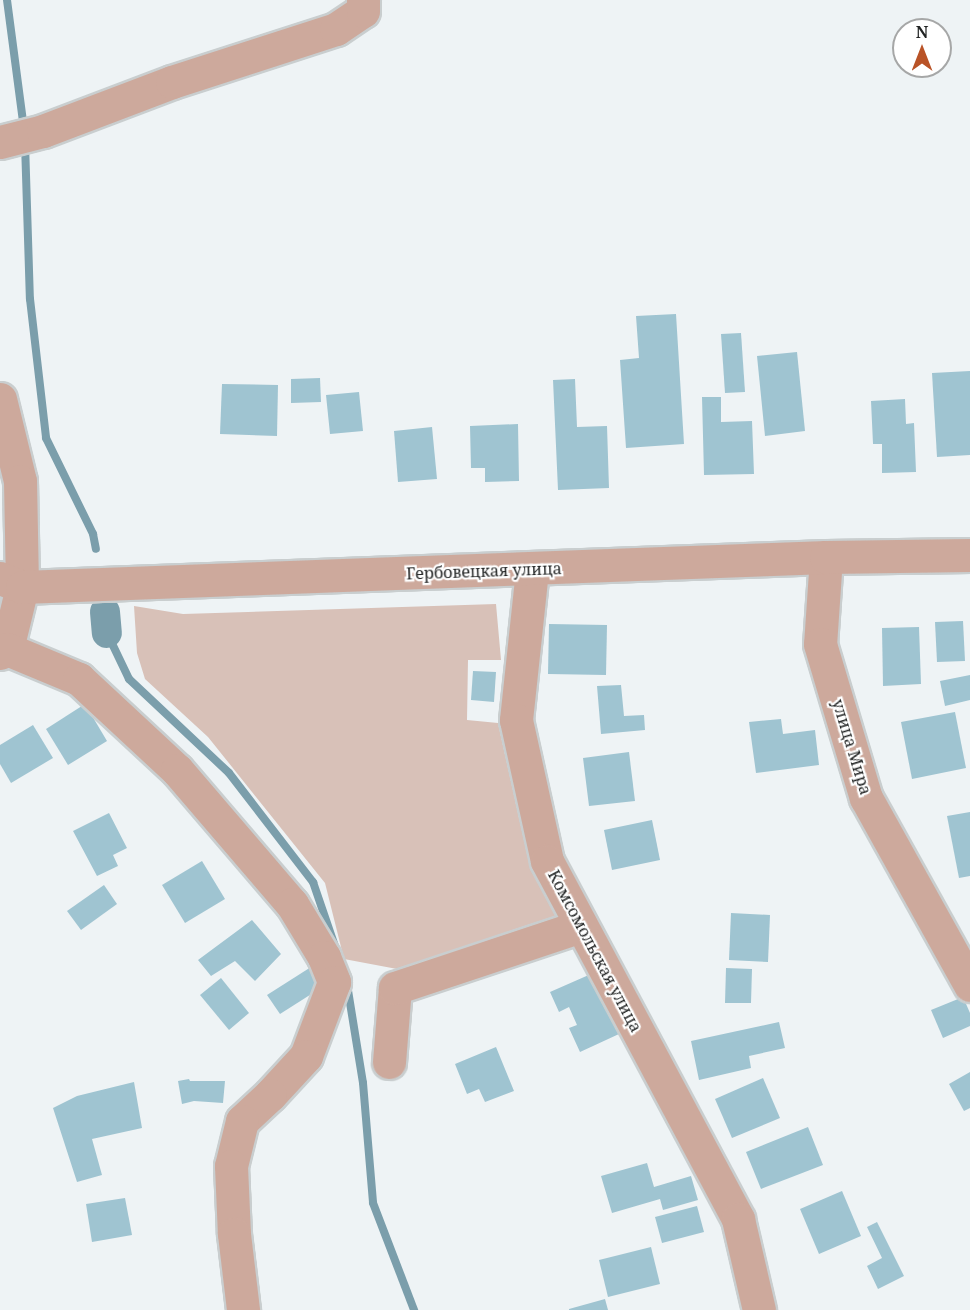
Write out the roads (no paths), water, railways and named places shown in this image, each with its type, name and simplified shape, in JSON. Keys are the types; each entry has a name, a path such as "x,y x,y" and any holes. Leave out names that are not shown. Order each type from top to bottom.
{"street":[{"path":"5,141 43,130 172,82 336,30 363,11 363,0"},
{"path":"0,399 20,481 3,651 79,679 177,770 292,904 324,957 334,982 306,1056 242,1121 231,1166 234,1234 243,1310"},
{"name":"Гербовецкая улица","path":"11,583 532,570 826,557 970,555"},
{"name":"улица Мира","path":"826,557 820,644 866,798 970,985"},
{"name":"Комсомольская улица","path":"532,570 516,720 547,861 738,1219 759,1310"},
{"path":"389,1062 395,988 581,926"}],"waterway":[{"path":"7,0 24,130"},
{"path":"25,143 30,299 46,438 93,534 96,549"},
{"path":"105,612 107,633"},
{"path":"107,633 129,679 229,773 313,882 336,949"},
{"path":"346,978 363,1083 373,1203 414,1310"}]}
